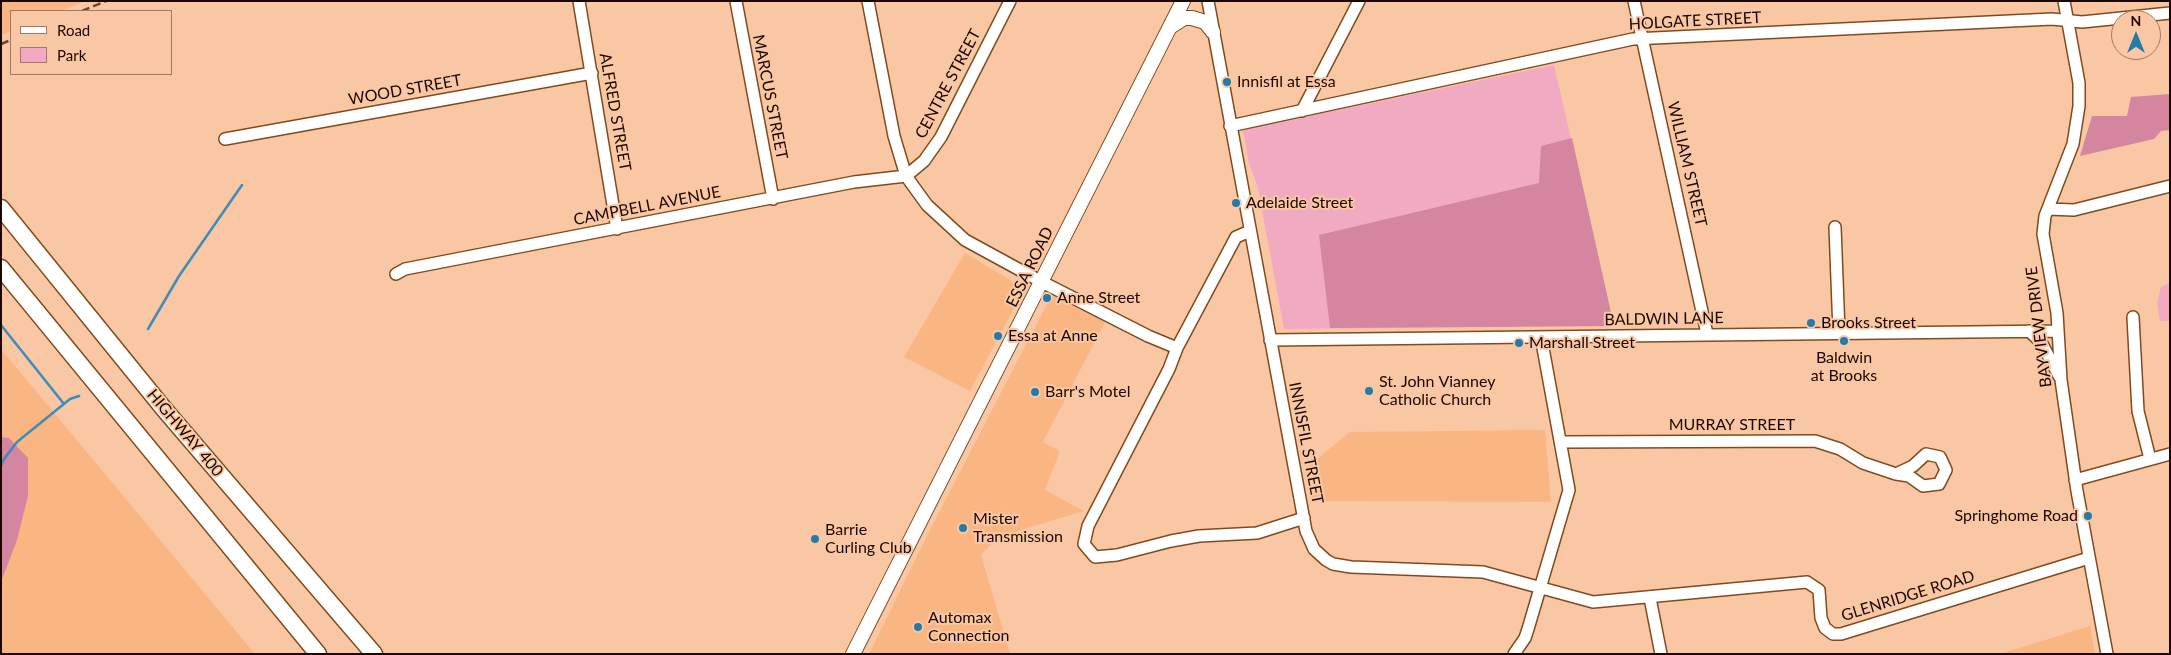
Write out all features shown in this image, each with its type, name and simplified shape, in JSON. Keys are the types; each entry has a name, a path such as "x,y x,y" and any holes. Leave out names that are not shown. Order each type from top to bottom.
{"highway":[{"name":"HIGHWAY 400","path":"1,208 164,409 374,654"},
{"path":"1,268 318,654"},
{"path":"344,617 381,654"}],"main road":[{"name":"ESSA ROAD","path":"853,654 1183,1"},
{"path":"1170,28 1184,18 1192,18 1205,22 1213,32"}],"street":[{"name":"ALFRED STREET","path":"579,1 617,229"},
{"name":"MARCUS STREET","path":"736,1 773,199"},
{"path":"868,1 892,129 906,176 927,205 966,240 1042,282 1148,336 1178,348"},
{"name":"CENTRE STREET","path":"906,176 924,161 941,136 1010,1"},
{"name":"INNISFIL STREET","path":"1208,1 1306,531 1314,549 1333,564 1351,567 1483,572 1593,602 1650,598"},
{"path":"1302,110 1359,1"},
{"name":"WILLIAM STREET","path":"1634,1 1707,334"},
{"name":"BAYVIEW DRIVE","path":"2064,1 2079,83 2079,106 2073,144 2048,209 2043,234 2058,331 2061,380 2075,480 2107,654"},
{"name":"HOLGATE STREET","path":"1230,126 1642,38 2042,20 2082,22 2170,13"},
{"name":"WOOD STREET","path":"225,139 592,73"},
{"name":"CAMPBELL AVENUE","path":"396,274 406,269 854,182 906,176"},
{"path":"2048,209 2074,210 2170,186"},
{"path":"1835,227 1839,332"},
{"path":"1250,231 1236,237 1088,526 1084,544 1095,557 1117,555 1170,540 1199,536 1257,533 1304,518"},
{"path":"2133,316 2138,411 2150,459"},
{"path":"2029,331 2040,342 2061,380"},
{"name":"BALDWIN LANE","path":"1270,340 1666,336 1839,332 2058,331"},
{"path":"1514,654 1525,638 1569,494 1541,337"},
{"name":"MURRAY STREET","path":"1561,442 1815,441 1840,449 1863,463 1896,474"},
{"path":"2075,480 2170,454"},
{"name":"GLENRIDGE ROAD","path":"1650,598 1807,582 1819,590 1821,618 1825,628 1833,634 1841,634 2089,558"},
{"path":"1650,598 1661,654"}],"shaded area":[{"path":"1,1 85,1 63,10 10,10 10,31 1,35"},
{"path":"2170,94 2170,130 2161,131 2154,139 2080,156 2092,116 2127,116 2131,97"},
{"path":"1572,138 1614,326 1330,328 1319,235 1539,183 1541,146"},
{"path":"965,253 1020,286 1021,295 970,391 904,357"},
{"path":"1051,296 1105,322 1043,442 1060,451 1045,490 1084,511 998,537 981,555 1010,654 869,654 931,528"},
{"path":"1,349 26,379 255,654 1,654"},
{"path":"1545,430 1551,502 1313,501 1306,468 1350,432"},
{"path":"1,437 9,438 28,458 28,496 17,540 1,582"},
{"path":"2090,626 2095,654 2000,654"}],"green space":[{"path":"1554,65 1614,326 1284,329 1258,188 1249,163 1243,130"},
{"path":"2170,283 2170,321 2160,321 2157,303 2161,287"}],"waterway":[{"path":"148,329 179,276 242,185"},
{"path":"1,325 64,404"},
{"path":"1,466 17,442 70,399 79,396"}],"railway":[{"path":"84,10 106,1"},
{"path":"1,44 10,40"}],"place":[{"name":"Innisfil at Essa","path":"1227,82"},
{"name":"Adelaide Street","path":"1236,203"},
{"name":"Anne Street","path":"1047,298"},
{"name":"Brooks Street","path":"1811,323"},
{"name":"Essa at Anne","path":"998,336"},
{"name":"Baldwin at Brooks","path":"1844,341"},
{"name":"Marshall Street","path":"1519,343"},
{"name":"St. John Vianney Catholic Church","path":"1369,391"},
{"name":"Barr's Motel","path":"1035,392"},
{"name":"Springhome Road","path":"2088,516"},
{"name":"Mister Transmission","path":"963,528"},
{"name":"Barrie Curling Club","path":"815,539"},
{"name":"Automax Connection","path":"918,627"}]}
